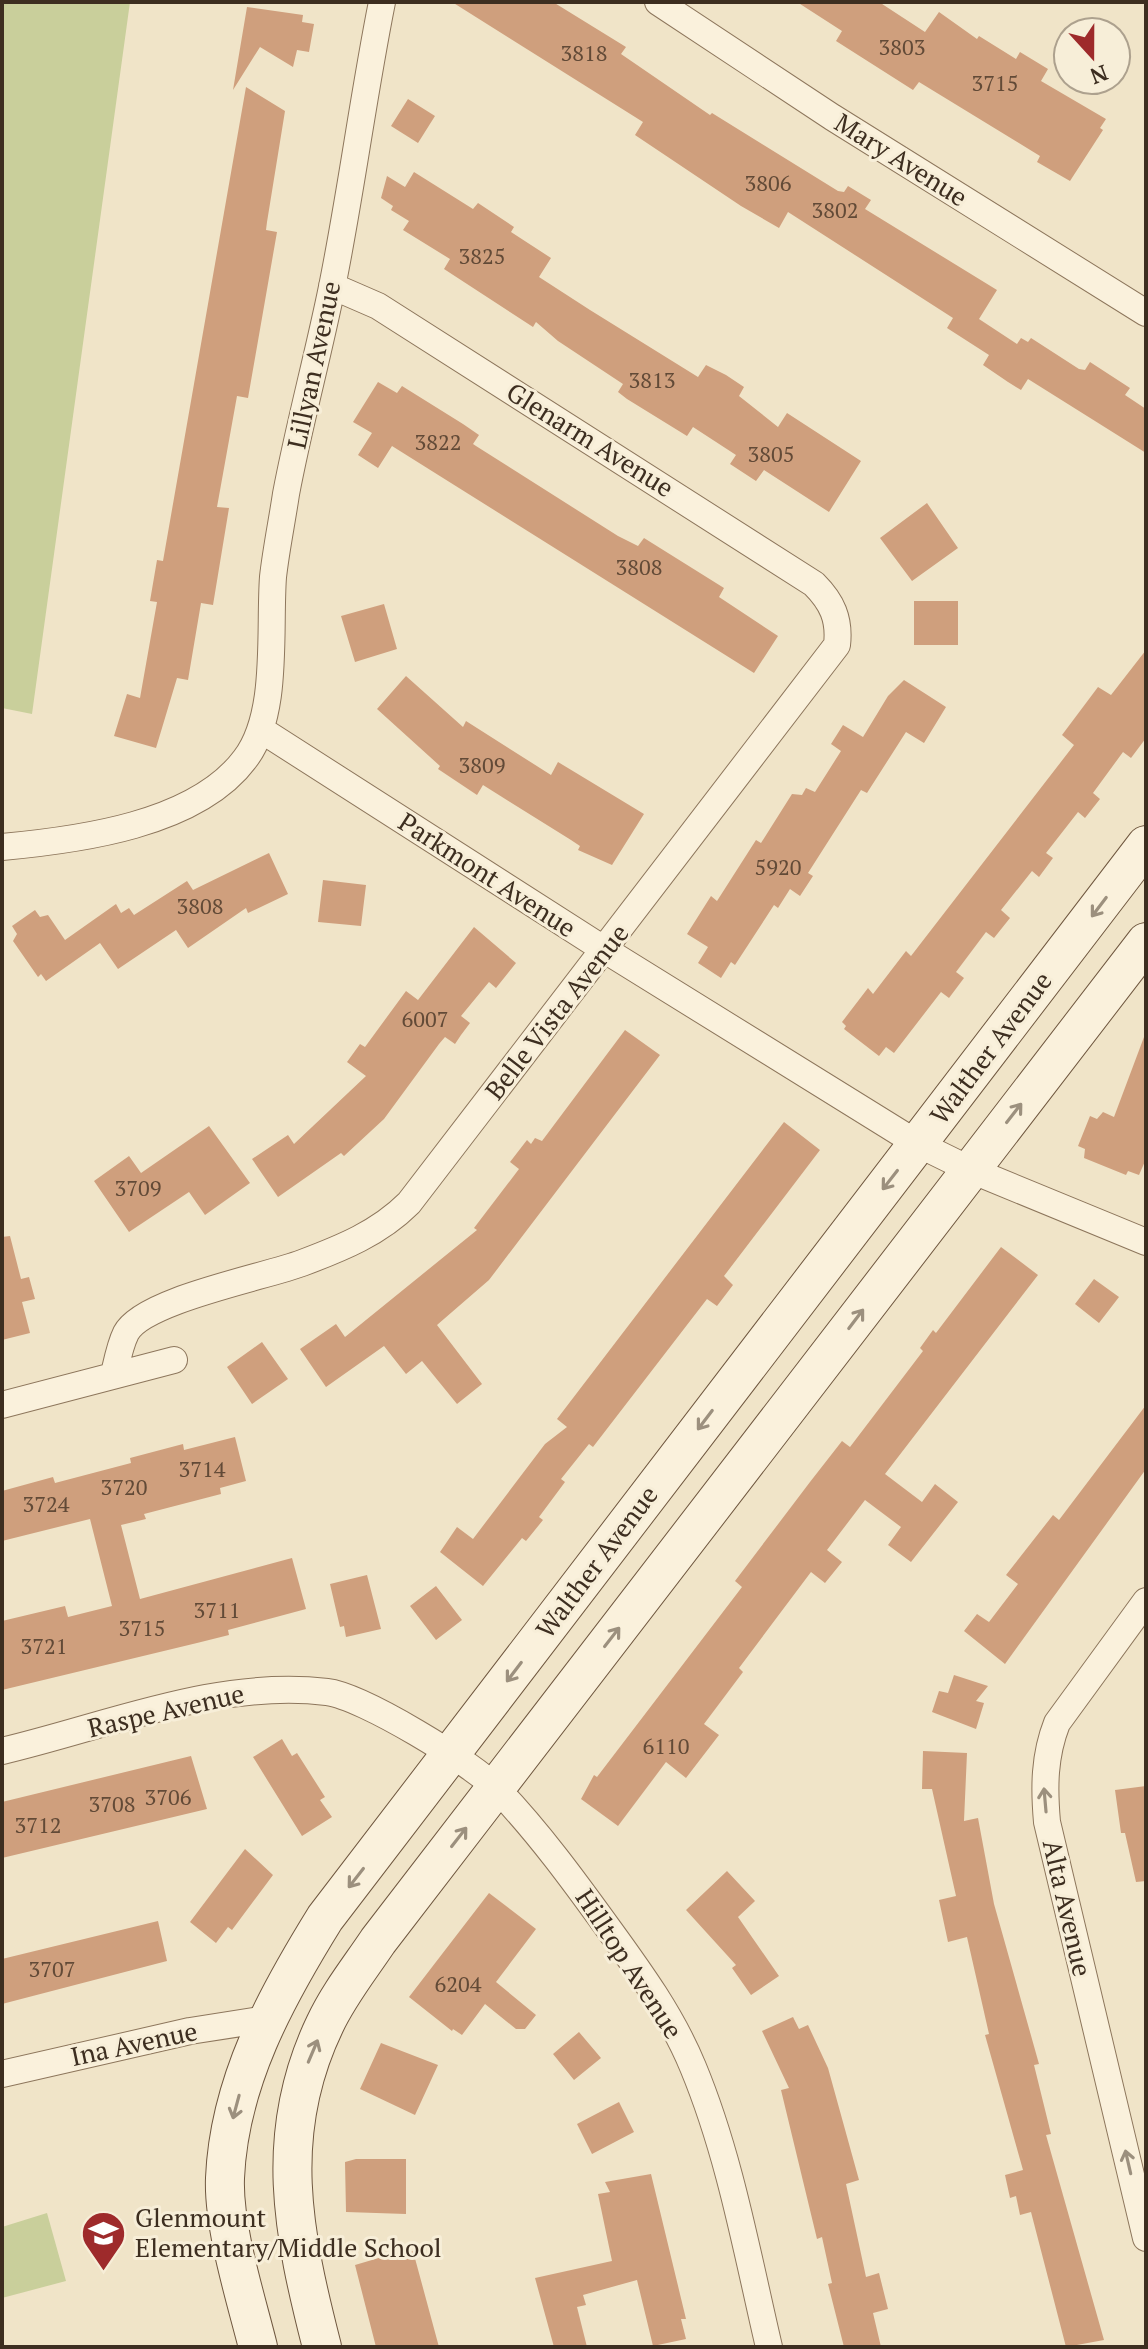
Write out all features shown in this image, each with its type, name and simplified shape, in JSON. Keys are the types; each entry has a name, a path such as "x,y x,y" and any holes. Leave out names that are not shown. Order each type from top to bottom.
{"main road":[{"name":"Walther Avenue","path":"258,2347 233,2241 225,2181 231,2126 245,2076 267,2019 325,1918 1146,845"},
{"path":"322,2347 292,2204 291,2150 304,2073 325,2022 345,1990 497,1788 1146,942"}],"street":[{"name":"Lillyan Avenue","path":"263,731 274,575 287,492 332,286 382,2"},
{"name":"Mary Avenue","path":"658,2 832,117 1146,313"},
{"name":"Glenarm Avenue","path":"332,286 378,306 771,555 814,584 829,598 834,612"},
{"name":"Belle Vista Avenue","path":"114,1374 126,1331 145,1315 179,1300 301,1264 356,1241 393,1219 605,950 734,775 827,659 837,645 839,630 834,612"},
{"path":"2,847 63,842 136,827 169,813 227,780 246,759 263,731"},
{"name":"Parkmont Avenue","path":"263,731 605,950 918,1144 971,1170 1146,1242"},
{"path":"2,1405 174,1360"},
{"name":"Alta Avenue","path":"1146,1601 1057,1723 1049,1742 1043,1783 1047,1822 1146,2238"},
{"name":"Raspe Avenue","path":"2,1751 208,1697 250,1689 288,1688 332,1692 375,1710 497,1788"},
{"name":"Hilltop Avenue","path":"497,1788 570,1875 643,1977 685,2049 714,2120 769,2347"},
{"name":"Ina Avenue","path":"2,2074 190,2031 267,2019"}],"green space":[{"path":"2,2 130,2 32,714 2,708"},
{"path":"47,2213 66,2281 2,2298 2,2227"}],"building":[{"path":"452,2 553,2 626,47 621,54 710,115 712,113 838,191 844,192 848,186 871,200 865,209 997,290 979,319 1017,344 1021,338 1028,342 1031,338 1079,369 1085,370 1090,362 1130,388 1125,395 1146,409 1146,453 1028,379 1021,390 1008,382 983,365 989,355 947,328 953,318 788,212 779,228 741,206 635,135 643,122"},
{"path":"797,2 879,2 925,32 939,12 977,39 979,36 1016,59 1020,52 1048,69 1041,81 1052,87 1052,96 1067,96 1106,119 1100,128 1103,130 1070,181 1037,162 1040,156 919,82 913,90 836,41 842,31"},
{"path":"247,7 303,15 302,22 314,24 309,52 297,50 293,67 260,47 233,90"},
{"path":"246,87 285,111 266,230 277,232 248,398 237,396 217,507 229,508 213,605 201,603 188,680 177,678 156,748 114,736 127,694 140,698 157,602 150,601 157,560 163,561"},
{"path":"408,99 435,116 418,143 391,126"},
{"path":"414,172 473,209 478,203 514,227 511,232 551,258 539,277 590,310 698,377 706,365 726,375 744,387 739,396 778,427 787,413 861,461 829,512 764,470 756,481 730,464 736,455 693,427 687,436 627,399 618,392 623,384 558,341 536,322 533,327 444,269 450,259 403,230 409,221 391,210 393,206 381,198 387,176 405,187"},
{"path":"378,382 397,393 402,386 463,424 479,435 473,444 618,536 638,546 644,538 724,588 719,597 778,636 754,673 392,446 378,468 358,455 372,433 353,422"},
{"path":"927,503 958,548 912,581 880,538"},
{"path":"914,601 958,601 958,645 914,645"},
{"path":"384,604 397,649 355,662 341,616"},
{"path":"1146,650 1146,738 1131,758 1123,752 1093,793 1100,799 1085,818 1078,812 1046,853 1053,858 1039,877 1032,871 1001,910 1010,918 994,938 986,932 956,972 964,978 949,998 941,992 894,1053 886,1047 879,1056 844,1029 846,1026 842,1022 868,988 873,994 906,951 911,956 1074,745 1062,735 1098,687 1111,695"},
{"path":"406,676 463,727 466,721 551,775 558,762 644,814 612,865 578,850 580,846 483,785 477,795 438,769 440,766 377,709"},
{"path":"904,680 946,707 924,743 906,732 867,793 861,790 808,873 813,876 800,896 790,889 778,908 774,905 735,965 731,962 721,978 698,963 708,947 687,934 711,896 717,901 756,840 761,843 792,794 802,795 806,788 815,792 841,751 831,744 843,725 863,737 888,696"},
{"path":"269,853 288,894 248,913 246,908 188,948 176,930 118,969 100,943 46,981 41,974 38,977 13,941 17,934 12,926 35,910 40,917 48,915 65,940 116,904 121,913 129,908 134,915 187,881 193,890"},
{"path":"323,880 366,885 361,926 318,922"},
{"path":"474,927 516,963 496,988 489,982 461,1016 470,1023 455,1044 445,1037 384,1119 344,1156 341,1153 278,1197 252,1159 288,1135 294,1144 366,1076 347,1062 360,1044 365,1047 406,991 418,1000"},
{"path":"625,1030 660,1055 489,1280 437,1325 482,1384 457,1404 422,1361 406,1374 384,1346 326,1387 300,1349 336,1324 345,1337 477,1230 474,1228 519,1169 510,1162 527,1140 531,1144 535,1138 542,1141"},
{"path":"1144,1037 1146,1159 1139,1175 1128,1171 1126,1175 1084,1158 1085,1149 1078,1146 1090,1116 1097,1119 1103,1112 1114,1117"},
{"path":"784,1122 820,1150 724,1276 733,1285 717,1306 707,1299 593,1447 589,1444 561,1479 565,1482 539,1517 543,1520 526,1541 522,1538 483,1586 440,1552 457,1527 473,1539 545,1444 567,1427 557,1419"},
{"path":"209,1126 250,1183 205,1215 189,1192 129,1232 94,1181 129,1156 141,1173"},
{"path":"10,1236 21,1279 29,1277 35,1299 22,1302 30,1333 2,1340 2,1237"},
{"path":"1001,1247 1038,1275 885,1474 922,1502 935,1484 958,1502 911,1562 888,1545 901,1527 865,1500 827,1550 842,1562 825,1583 811,1572 739,1668 743,1672 704,1724 719,1735 686,1778 666,1762 618,1826 581,1799 594,1775 597,1777 742,1587 735,1581 810,1482 842,1441 850,1447 923,1351 920,1348 933,1330 936,1333"},
{"path":"1094,1279 1119,1297 1099,1323 1075,1304"},
{"path":"262,1342 288,1379 252,1404 227,1367"},
{"path":"1146,1405 1146,1469 1005,1664 964,1631 977,1614 989,1622 1018,1584 1006,1575 1053,1515 1059,1520"},
{"path":"235,1437 246,1481 220,1488 221,1494 144,1514 146,1519 121,1525 140,1599 292,1558 306,1609 228,1630 229,1635 2,1690 2,1621 65,1606 68,1617 112,1606 90,1519 2,1541 2,1491 53,1477 55,1483 131,1463 130,1458 183,1444 184,1450"},
{"path":"367,1575 381,1629 346,1637 344,1626 340,1627 330,1584"},
{"path":"436,1586 462,1620 436,1640 410,1606"},
{"path":"954,1675 988,1686 976,1701 984,1703 976,1729 932,1712 939,1691 948,1693"},
{"path":"282,1739 292,1756 297,1753 325,1797 320,1800 332,1817 302,1836 253,1757"},
{"path":"923,1751 967,1753 964,1821 978,1818 994,1904 1039,2064 1034,2065 1051,2134 1046,2135 1104,2340 1066,2347 1031,2212 1020,2215 1016,2196 1010,2198 1005,2175 1023,2170 985,2035 989,2034 967,1937 948,1942 939,1900 956,1896 932,1789 922,1789"},
{"path":"191,1756 207,1809 2,1858 2,1802"},
{"path":"1146,1786 1146,1881 1136,1882 1125,1833 1121,1833 1115,1790"},
{"path":"245,1849 273,1875 232,1930 228,1927 216,1943 190,1922"},
{"path":"727,1871 755,1901 738,1917 779,1976 751,1995 732,1968 736,1965 686,1910"},
{"path":"489,1893 536,1929 496,1982 536,2015 525,2029 516,2029 485,2004 462,2035 452,2031 409,1997"},
{"path":"158,1921 167,1961 2,2004 2,1959"},
{"path":"793,2017 799,2029 808,2025 828,2068 859,2180 846,2184 866,2277 879,2273 888,2309 873,2313 881,2347 844,2347 828,2284 832,2283 822,2237 817,2239 781,2090 789,2088 762,2031"},
{"path":"579,2032 601,2058 574,2080 553,2054"},
{"path":"381,2043 438,2065 415,2115 360,2089"},
{"path":"619,2102 634,2132 592,2154 577,2124"},
{"path":"356,2159 406,2159 406,2214 346,2212 345,2162"},
{"path":"651,2174 686,2319 681,2319 686,2339 653,2346 637,2280 583,2295 586,2305 577,2307 587,2347 554,2347 535,2278 612,2261 598,2194 610,2192 605,2182"},
{"path":"406,2250 406,2253 413,2251 439,2347 376,2347 355,2265"}],"place":[{"name":"Glenmount Elementary/Middle School","path":"104,2272"}]}
